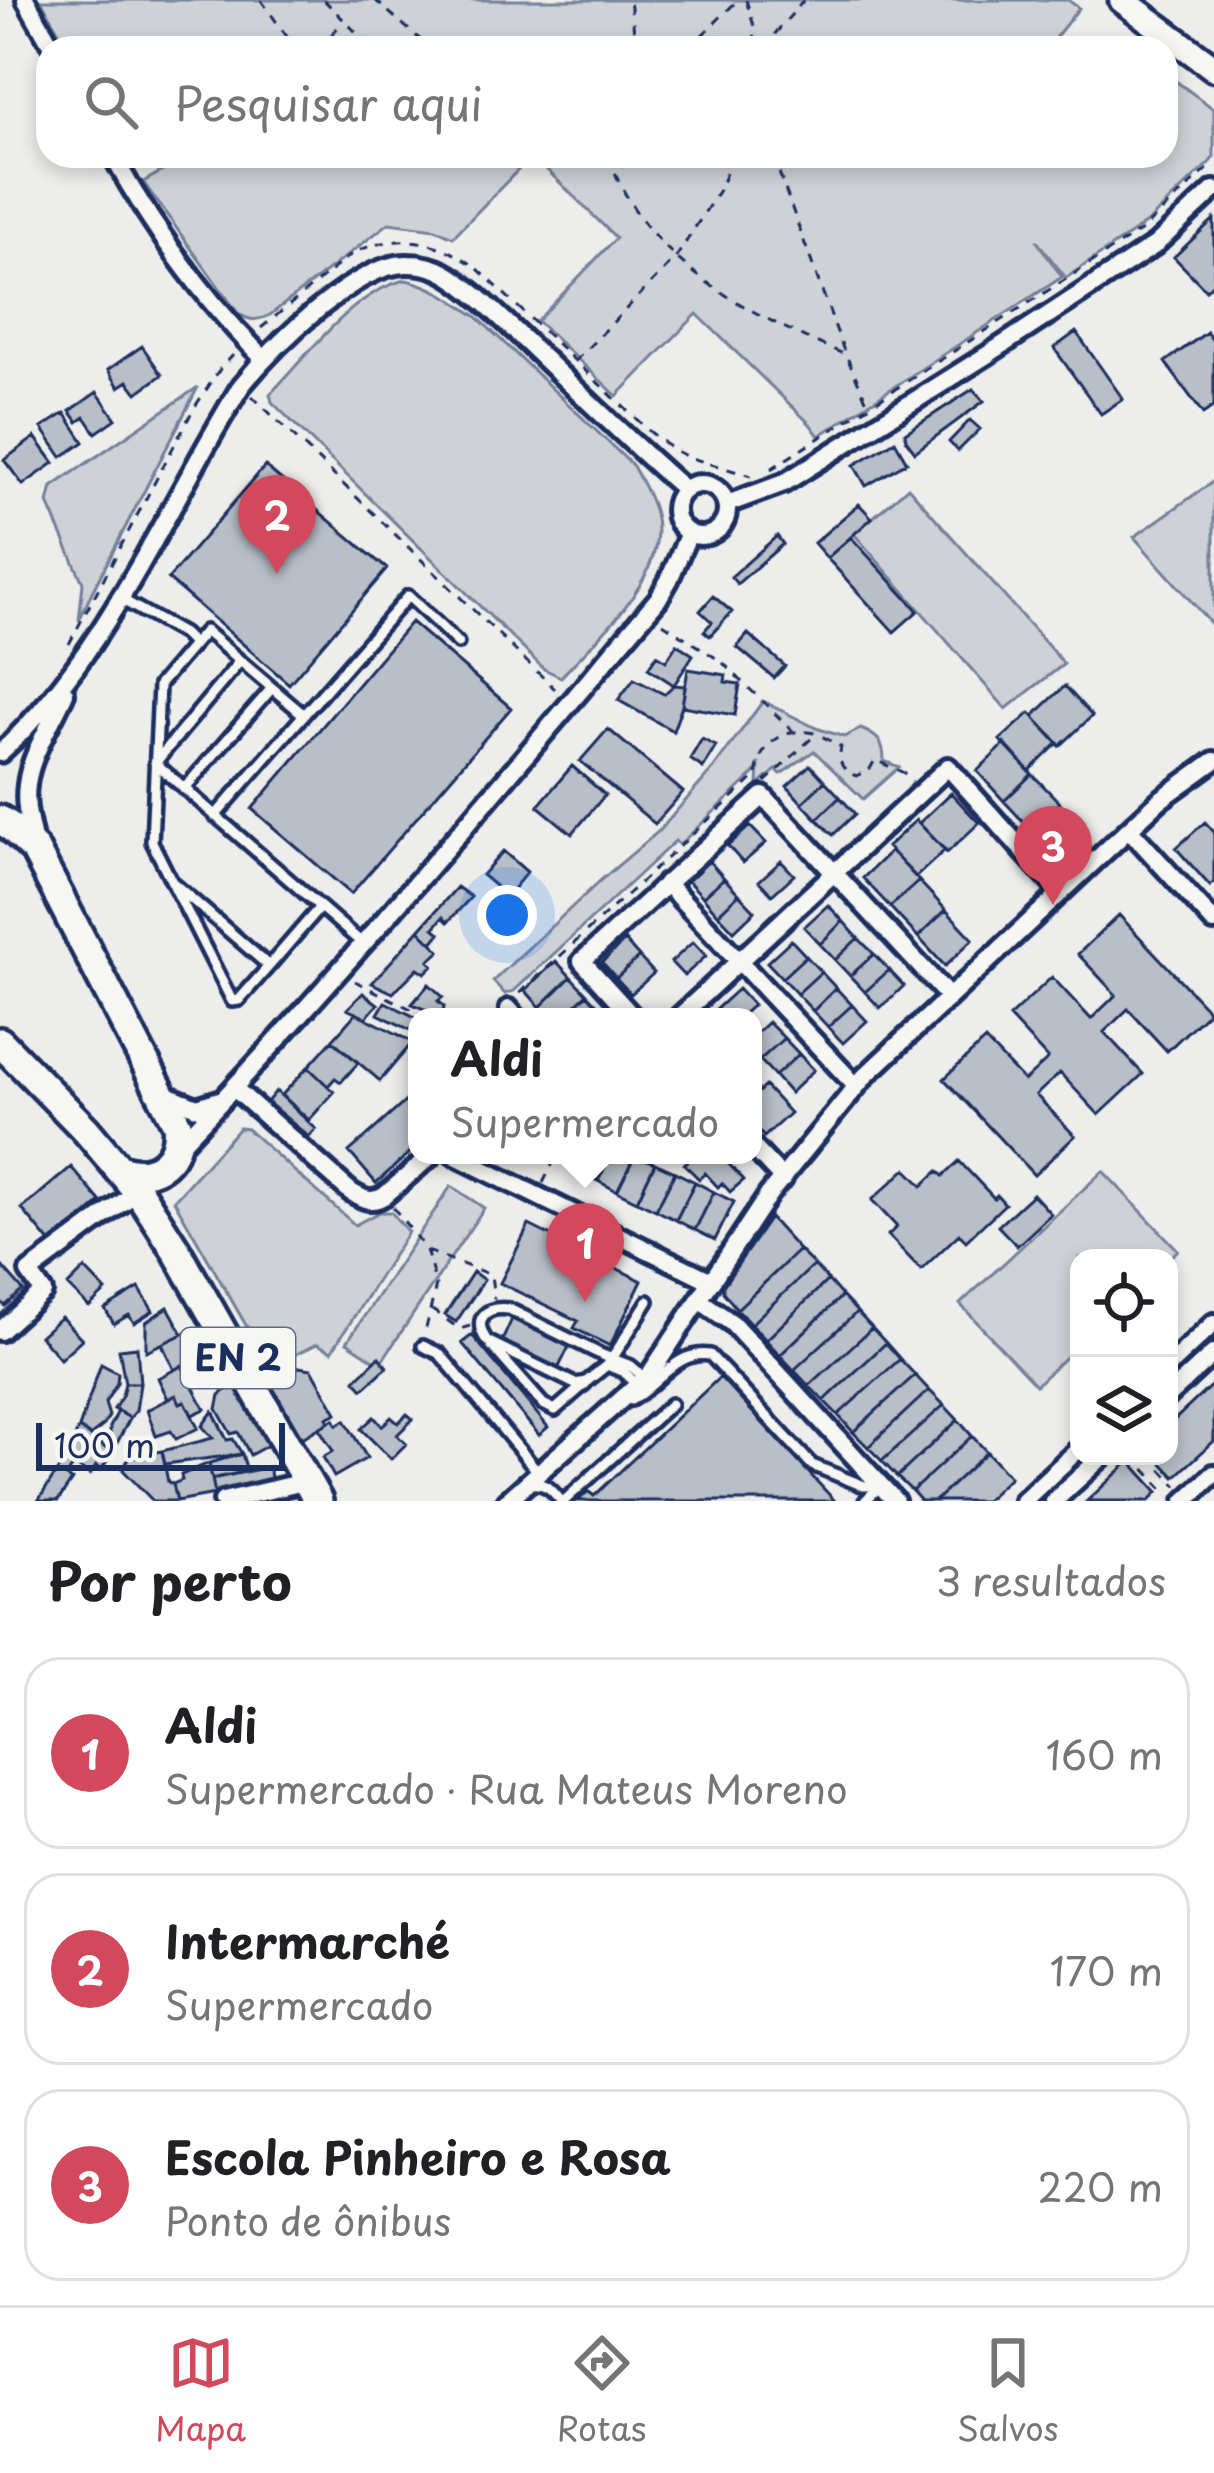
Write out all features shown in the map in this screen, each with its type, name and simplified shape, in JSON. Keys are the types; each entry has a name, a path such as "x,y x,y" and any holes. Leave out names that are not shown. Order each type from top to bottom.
{"main road":[{"path":"0,820 35,850 178,1131 156,1190 155,1216"},
{"name":"EN 2","path":"0,1042 130,1181 155,1216 313,1491"},
{"path":"130,1181 135,1174 151,1172 172,1153"}],"street":[{"path":"26,0 46,36"},
{"path":"1122,0 1171,36"},
{"path":"1178,41 1214,68"},
{"path":"120,168 150,219 234,329 264,359"},
{"path":"727,504 784,483 987,355 1155,244 1214,190"},
{"path":"35,850 27,782 75,670 242,386 264,359 365,274 406,263 447,274 685,490"},
{"path":"701,483 710,484 727,504 725,520 714,533 697,536 677,521 679,496 701,483"},
{"path":"172,1153 363,944 658,599 689,533"},
{"path":"0,753 75,670"},
{"path":"507,1501 641,1382 769,1194 856,1086 1160,800 1214,761"},
{"path":"689,1008 948,767 1061,892"},
{"path":"625,1008 582,961 763,796 949,997"},
{"path":"1129,829 1213,917"},
{"path":"666,884 856,1086"},
{"path":"162,1094 197,1107 230,1093"},
{"path":"230,1093 366,1201 384,1196 421,1164"},
{"path":"762,1157 783,1179"},
{"path":"473,1164 711,1281"},
{"path":"0,1331 43,1292 28,1272 130,1181"},
{"path":"699,1300 731,1323 896,1501"},
{"path":"1178,1357 1214,1323"},
{"path":"1178,1386 1214,1353"},
{"path":"1188,1377 1214,1365"},
{"path":"1023,1501 1070,1457"},
{"path":"1054,1501 1092,1465"},
{"path":"1185,1501 1214,1474"},
{"path":"223,1501 313,1491"}],"lane":[{"path":"215,816 408,596 458,643"},
{"path":"119,598 194,644"},
{"path":"304,715 205,632 159,685 152,842 232,1001 239,1000 320,907"},
{"path":"155,763 240,661"},
{"path":"184,790 272,688"},
{"path":"155,763 363,944"},
{"path":"172,882 268,966"},
{"path":"641,1382 610,1362 509,1309 488,1310 480,1324 487,1341 543,1404 555,1410 610,1362 648,1301"},
{"path":"487,1341 574,1384 586,1382"},
{"path":"423,1346 440,1354 532,1479 562,1501 670,1404"},
{"path":"612,1408 644,1392 676,1363 691,1355 710,1355 812,1465 864,1486 881,1485"},
{"path":"865,1501 881,1485"}],"path":[{"path":"261,0 287,36"},
{"path":"324,0 359,36"},
{"path":"375,0 416,36"},
{"path":"630,0 633,36"},
{"path":"701,36 738,0"},
{"path":"746,0 754,36"},
{"path":"774,36 804,0"},
{"path":"330,36 343,21"},
{"path":"613,168 638,218 675,259 706,283 775,322 846,355"},
{"path":"561,375 675,259 728,168"},
{"path":"777,168 869,406"},
{"path":"242,386 570,703"},
{"path":"661,622 722,662 794,731"},
{"path":"816,734 757,790 758,764 772,740 794,731 816,734 841,747 838,760 845,771 856,776 870,770 875,760 904,773 922,791"},
{"path":"515,1008 524,989 556,958 757,775"},
{"path":"355,981 409,1008"},
{"path":"537,1195 552,1164"},
{"path":"384,1196 426,1250 436,1286 423,1346"},
{"path":"426,1250 491,1275 494,1307"},
{"path":"430,1309 460,1329 480,1324"},
{"path":"1140,1465 1163,1489"},
{"path":"1158,1465 1172,1481"}],"shaded area":[{"path":"41,0 1068,0 1079,8 1057,36 61,36"},
{"path":"1178,83 1214,109 1214,157 1148,222 1066,278 1036,240 1062,277 819,436 697,314 617,396 537,321 616,238 545,168 1178,168"},
{"path":"168,168 520,168 453,237 435,229 389,223 270,315 253,320 237,312 143,182"},
{"path":"406,280 434,290 476,316 633,466 652,505 656,541 640,585 561,677 544,669 272,402 270,394 349,311 386,286"},
{"path":"198,387 79,621 83,583 48,503 52,487"},
{"path":"1214,481 1214,627 1134,537"},
{"path":"908,487 1064,664 1006,709 854,534"},
{"path":"763,701 844,737 861,729 876,737 884,761 899,767 863,799 814,751 781,774 776,770 758,786 759,763 755,773 679,845 675,841 514,991 505,994 493,981 659,831"},
{"path":"239,1128 247,1129 355,1225 379,1212 391,1212 408,1232 332,1351 317,1344 270,1367 174,1200"},
{"path":"1103,1171 1177,1249 1070,1249 1070,1353 1036,1385 960,1304"},
{"path":"451,1186 484,1208 380,1364 347,1342"}],"building":[{"path":"1214,219 1214,282 1206,290 1174,257"},
{"path":"1076,332 1123,399 1101,414 1054,348"},
{"path":"1207,332 1214,343 1214,406 1203,414 1165,362"},
{"path":"142,346 162,375 137,393 128,381 119,387 108,370"},
{"path":"973,389 984,401 915,452 905,433"},
{"path":"97,392 116,419 96,433 85,417 78,422 70,411"},
{"path":"65,413 84,442 62,457 42,428"},
{"path":"970,420 980,429 958,451 949,442"},
{"path":"35,437 54,463 23,485 4,460"},
{"path":"895,441 907,462 866,486 854,465"},
{"path":"265,466 387,569 289,684 168,579"},
{"path":"859,504 872,518 827,558 814,543"},
{"path":"777,536 783,544 737,584 731,577"},
{"path":"851,537 918,611 894,632 827,558"},
{"path":"713,596 732,612 710,636 704,631 712,622 700,611"},
{"path":"411,622 511,708 351,894 252,809"},
{"path":"748,634 785,666 774,678 737,647"},
{"path":"677,644 693,655 674,685 648,668 657,655 666,661"},
{"path":"688,669 726,675 725,682 740,684 735,715 682,706"},
{"path":"634,679 664,694 674,685 685,686 673,731 618,700"},
{"path":"1065,686 1092,716 1060,746 1033,716"},
{"path":"1030,713 1058,743 1029,771 1000,740"},
{"path":"608,729 683,792 655,824 580,761"},
{"path":"702,739 716,746 703,768 690,759"},
{"path":"1005,744 1032,774 1004,801 977,771"},
{"path":"810,765 825,781 802,803 787,786"},
{"path":"572,766 605,795 572,834 538,806"},
{"path":"1032,774 1060,803 1031,830 1004,801"},
{"path":"825,781 840,797 817,819 802,803"},
{"path":"951,793 979,823 947,853 919,823"},
{"path":"840,797 855,814 833,835 817,819"},
{"path":"1060,803 1087,832 1059,859 1031,830"},
{"path":"916,820 945,850 916,877 887,847"},
{"path":"1205,822 1214,832 1214,882 1210,886 1176,848"},
{"path":"750,826 766,843 743,863 728,846"},
{"path":"503,851 527,872 507,896 482,875"},
{"path":"891,851 919,881 890,907 863,878"},
{"path":"709,861 724,878 703,897 688,881"},
{"path":"781,861 794,875 772,895 759,881"},
{"path":"724,878 739,894 718,914 703,897"},
{"path":"919,881 946,910 918,937 890,907"},
{"path":"457,887 471,897 448,922 443,917 434,928 440,933 432,943 419,930"},
{"path":"739,894 755,911 734,931 718,914"},
{"path":"828,905 843,921 820,944 804,927"},
{"path":"946,910 973,939 945,966 918,937"},
{"path":"1119,915 1209,1011 1167,1051 1128,1009 1104,1032 1143,1074 1099,1115 1060,1073 1036,1095 1075,1136 1034,1175 944,1079 985,1040 1024,1081 1048,1059 1009,1017 1052,977 1091,1019 1116,995 1078,954"},
{"path":"843,921 858,938 835,960 820,944"},
{"path":"419,930 440,951 429,961 433,965 425,973 418,968 393,993 372,983"},
{"path":"858,938 874,954 850,976 835,960"},
{"path":"791,940 806,956 782,978 767,962"},
{"path":"625,941 639,957 616,978 602,962"},
{"path":"693,942 706,956 684,976 671,962"},
{"path":"874,954 889,970 865,992 850,976"},
{"path":"806,956 821,972 797,994 782,978"},
{"path":"639,957 654,973 631,994 616,978"},
{"path":"556,961 571,977 540,1007 525,990"},
{"path":"889,970 904,986 880,1008 865,992"},
{"path":"821,972 836,988 813,1011 797,994"},
{"path":"571,977 587,994 572,1008 540,1007"},
{"path":"429,984 443,997 438,1001 444,1008 422,1008 412,1004"},
{"path":"836,988 852,1005 828,1027 813,1011"},
{"path":"738,989 753,1005 750,1008 717,1008"},
{"path":"363,993 378,1004 366,1018 347,1009"},
{"path":"587,994 600,1008 572,1008"},
{"path":"385,1002 408,1014 408,1029 378,1014"},
{"path":"852,1005 867,1021 843,1043 828,1027"},
{"path":"356,1013 408,1039 408,1048 380,1081 332,1040"},
{"path":"768,1022 784,1038 762,1058 762,1028"},
{"path":"784,1038 799,1054 775,1076 762,1058"},
{"path":"332,1040 358,1063 341,1082 335,1078 328,1086 308,1067"},
{"path":"799,1054 814,1070 790,1093 775,1076"},
{"path":"308,1067 334,1092 309,1120 282,1095"},
{"path":"765,1086 790,1113 764,1137 762,1135"},
{"path":"276,1091 316,1129 309,1137 267,1102"},
{"path":"408,1099 408,1154 376,1183 349,1152"},
{"path":"959,1161 1005,1204 966,1241 959,1234 921,1270 888,1235 897,1227 872,1200 906,1169 922,1186"},
{"path":"582,1164 606,1164 598,1181 578,1172"},
{"path":"606,1164 630,1164 617,1191 598,1181"},
{"path":"630,1164 655,1164 637,1201 617,1191"},
{"path":"655,1164 675,1172 656,1210 637,1201"},
{"path":"684,1164 729,1164 744,1180 730,1192 705,1173 699,1179"},
{"path":"71,1167 101,1202 52,1245 22,1209"},
{"path":"675,1172 695,1182 676,1220 656,1210"},
{"path":"695,1182 714,1192 695,1230 676,1220"},
{"path":"714,1192 734,1202 715,1240 695,1230"},
{"path":"1033,1194 1051,1214 1017,1246 998,1226"},
{"path":"770,1218 799,1250 737,1309 723,1286"},
{"path":"529,1225 642,1281 610,1346 574,1328 578,1321 500,1283"},
{"path":"799,1250 814,1265 751,1324 737,1309"},
{"path":"0,1264 23,1290 5,1306 0,1301"},
{"path":"814,1265 828,1280 766,1340 751,1324"},
{"path":"85,1269 106,1291 89,1307 68,1286"},
{"path":"473,1272 484,1280 456,1322 445,1315"},
{"path":"828,1280 842,1296 780,1355 766,1340"},
{"path":"139,1288 153,1311 134,1323 129,1315 114,1324 105,1309"},
{"path":"842,1296 857,1312 794,1370 780,1355"},
{"path":"168,1307 183,1334 146,1351 146,1322"},
{"path":"857,1312 872,1328 809,1386 794,1370"},
{"path":"61,1317 82,1339 60,1359 40,1336"},
{"path":"512,1319 569,1347 558,1369 502,1341"},
{"path":"195,1328 205,1347 174,1370 162,1344"},
{"path":"872,1328 886,1343 824,1401 809,1386"},
{"path":"472,1335 548,1427 539,1435 462,1343"},
{"path":"886,1343 900,1359 838,1415 824,1401"},
{"path":"137,1347 140,1383 125,1383 119,1349"},
{"path":"379,1357 387,1367 363,1389 355,1380"},
{"path":"900,1359 915,1375 853,1432 838,1415"},
{"path":"101,1364 118,1373 117,1383 105,1403 109,1416 90,1436 79,1428"},
{"path":"182,1366 205,1409 192,1415 176,1395 168,1399 158,1378"},
{"path":"299,1367 312,1369 337,1413 302,1438 270,1383"},
{"path":"915,1375 929,1390 868,1447 853,1432"},
{"path":"720,1377 835,1501 578,1501 588,1491 594,1496"},
{"path":"125,1383 140,1383 136,1411 130,1418 114,1409"},
{"path":"1214,1383 1214,1441 1175,1477 1164,1465 1178,1465 1178,1417"},
{"path":"234,1384 272,1443 250,1455 238,1432 231,1434 217,1409 220,1395"},
{"path":"929,1390 944,1405 882,1461 868,1447"},
{"path":"176,1395 180,1403 185,1401 198,1428 176,1439 171,1431 156,1436 147,1410"},
{"path":"944,1405 958,1420 897,1477 882,1461"},
{"path":"118,1411 130,1418 116,1445 110,1443 110,1427"},
{"path":"213,1411 227,1440 233,1439 242,1454 165,1464 162,1451 213,1438 202,1426"},
{"path":"407,1414 413,1419 397,1435 406,1444 391,1459 361,1429 374,1417 382,1426 391,1417 398,1423"},
{"path":"334,1419 337,1425 345,1420 367,1458 334,1477 323,1457 333,1451 319,1428"},
{"path":"958,1420 972,1436 912,1491 897,1477"},
{"path":"79,1428 112,1453 101,1470 96,1466 90,1475 65,1459"},
{"path":"972,1436 987,1452 935,1501 921,1501 912,1491"},
{"path":"162,1451 177,1501 153,1501 123,1470 129,1457"},
{"path":"987,1452 1010,1477 985,1501 935,1501"},
{"path":"242,1454 247,1471 212,1479 209,1463"},
{"path":"65,1459 74,1465 66,1477 72,1480 58,1501 38,1501"},
{"path":"209,1463 215,1494 177,1501 173,1484 182,1480 181,1475"},
{"path":"1126,1465 1134,1465 1158,1492 1149,1501 1087,1501"},
{"path":"269,1467 272,1482 215,1494 212,1479"}],"place":[{"name":"Intermarché","path":"277,574"},
{"name":"Escola Pinheiro e Rosa","path":"1053,905"},
{"name":"Aldi","path":"585,1302"}]}
